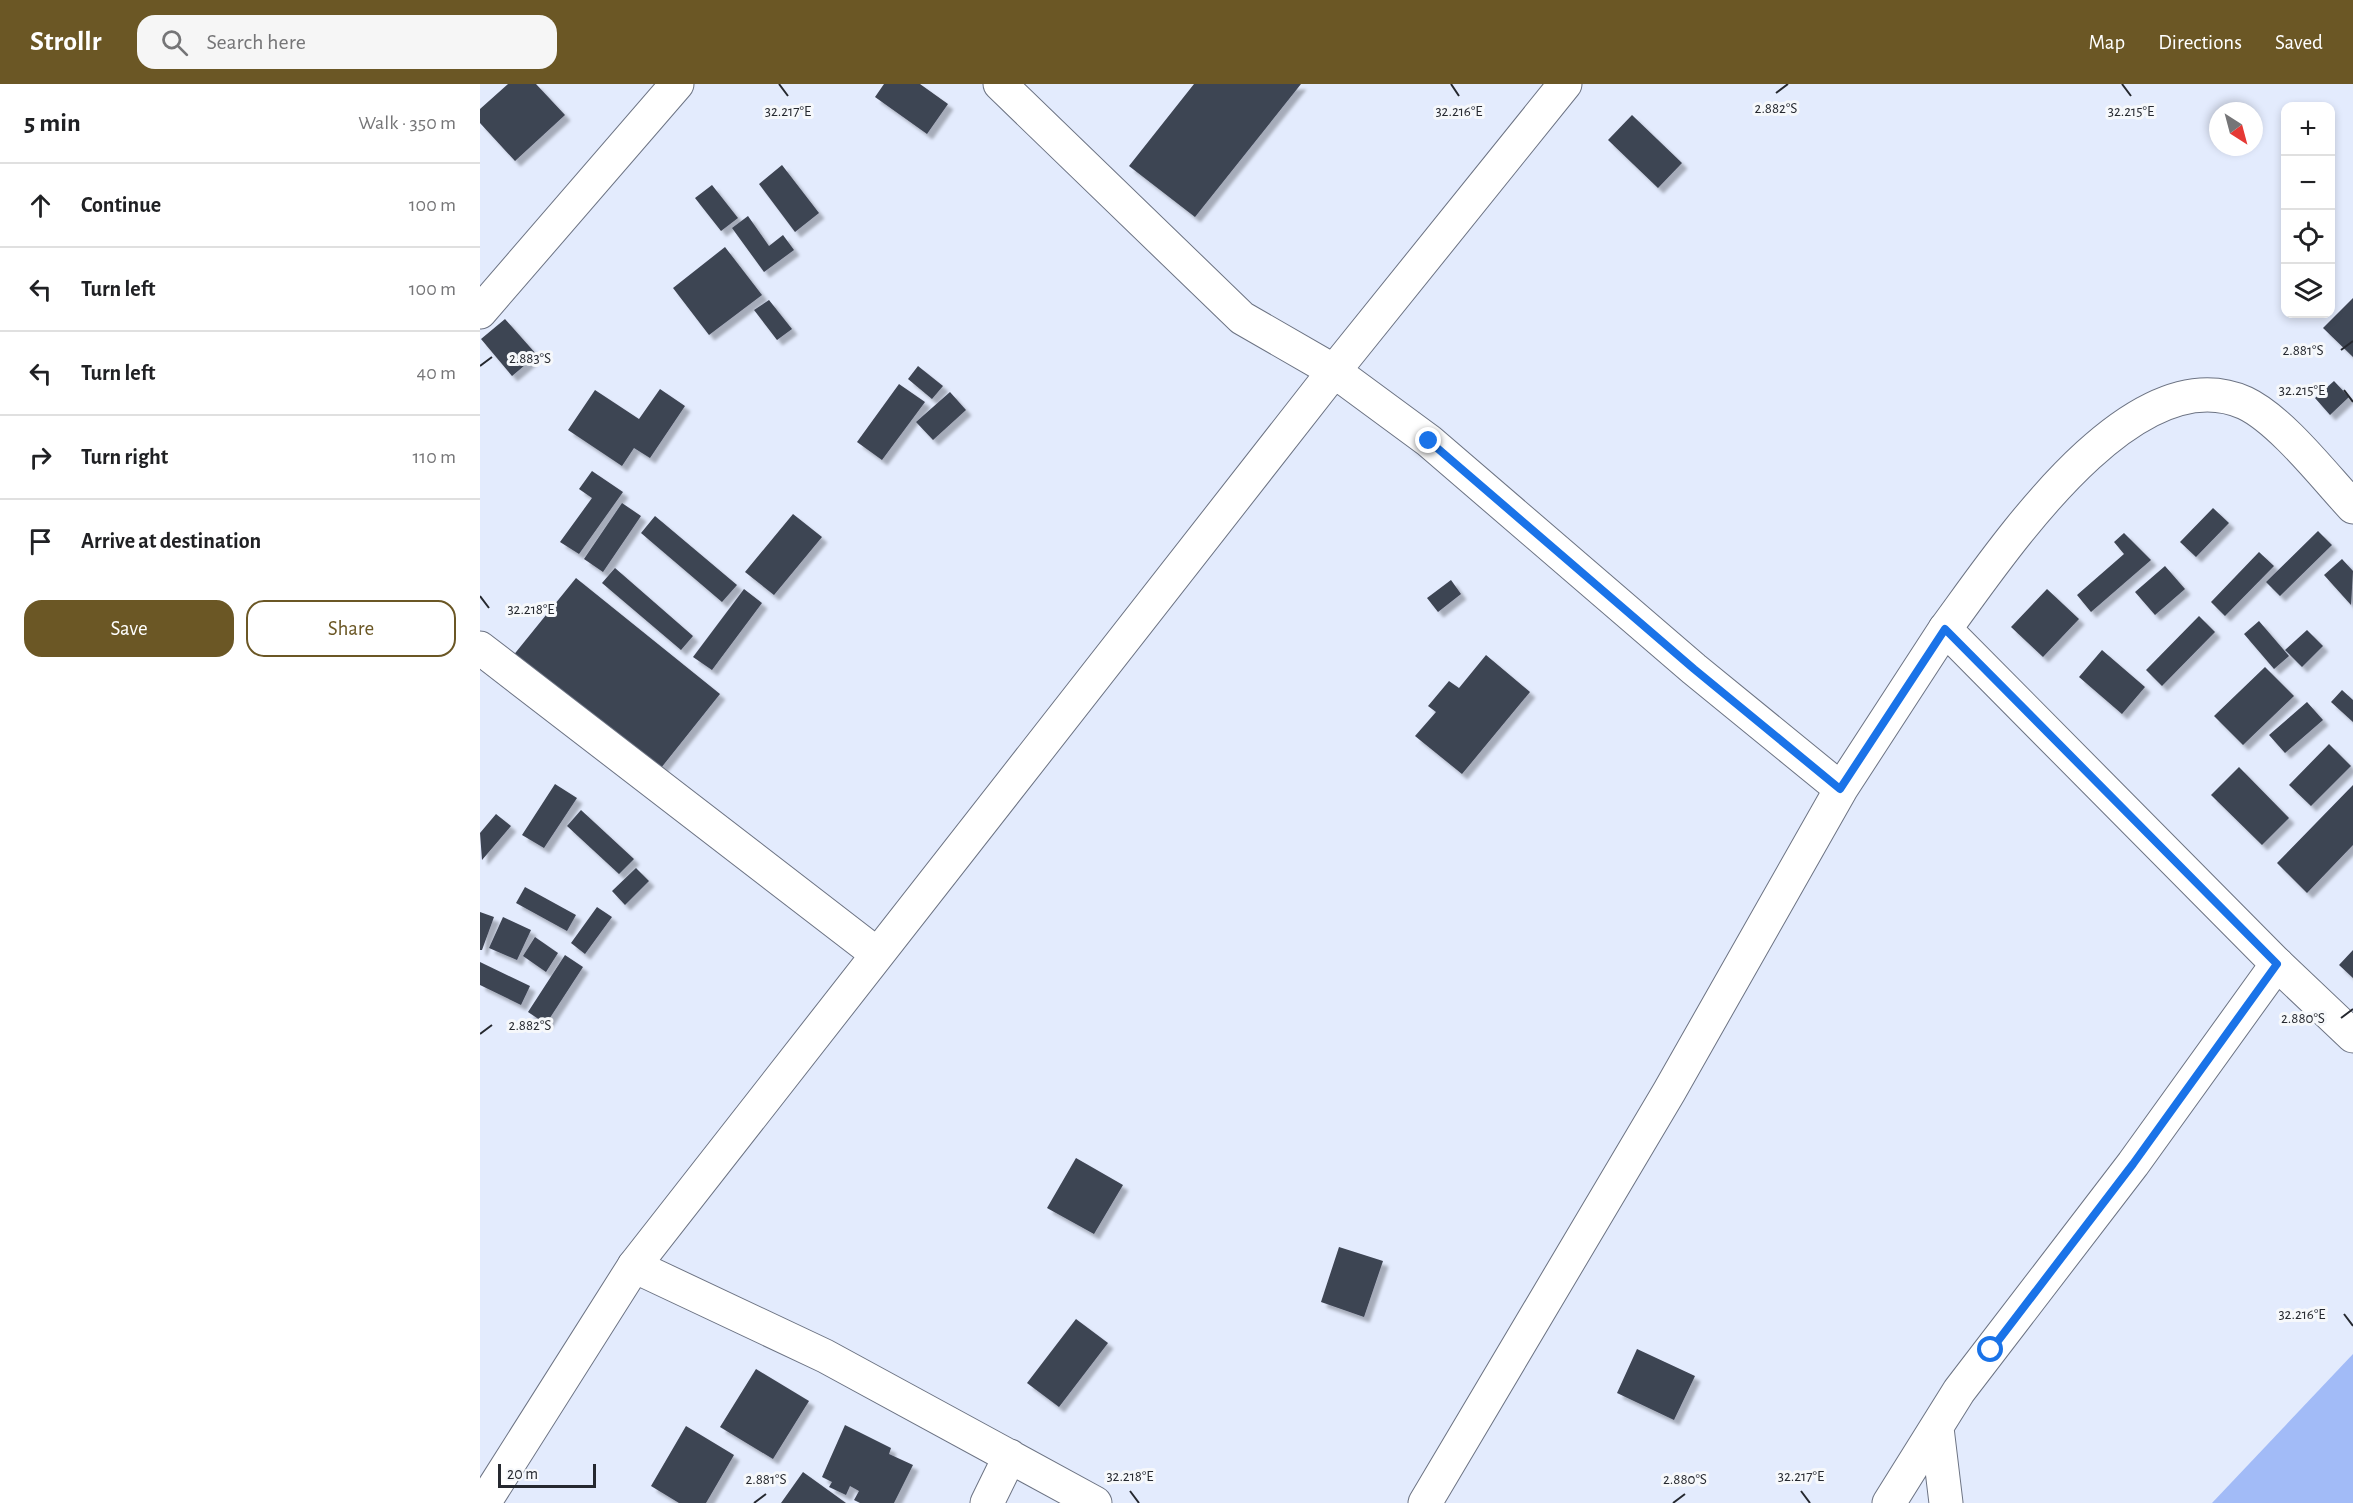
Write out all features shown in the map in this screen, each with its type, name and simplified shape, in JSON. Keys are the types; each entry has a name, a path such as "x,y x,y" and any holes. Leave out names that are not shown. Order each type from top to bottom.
{"street":[{"path":"480,312 677,84"},
{"path":"1000,84 1242,318 1334,371 1429,441 1694,669 1840,789"},
{"path":"484,1503 634,1266 1334,371 1565,84"},
{"path":"1425,1503 1675,1082 1840,789 1945,629 2031,514 2083,459 2118,430 2148,411 2194,395 2230,398 2246,404 2276,425 2353,507"},
{"path":"1945,629 2277,964 2353,1036"},
{"path":"480,648 877,954"},
{"path":"1889,1503 1959,1391 2133,1164 2277,964"},
{"path":"634,1266 825,1356 1095,1503"},
{"path":"1936,1428 1946,1503"},
{"path":"987,1503 1010,1456"}],"shaded area":[{"path":"2353,1354 2353,1503 2212,1503"}],"building":[{"path":"508,84 536,84 565,115 515,161 480,123 480,109"},
{"path":"884,84 920,84 948,104 927,134 875,97"},
{"path":"1194,84 1301,84 1195,217 1129,166"},
{"path":"1632,115 1682,163 1658,188 1608,140"},
{"path":"782,165 819,213 795,232 759,184"},
{"path":"712,185 738,218 721,231 695,198"},
{"path":"748,216 769,246 783,235 794,250 764,272 732,228"},
{"path":"725,247 762,295 709,335 673,288"},
{"path":"2353,298 2353,357 2323,328"},
{"path":"769,300 792,329 777,340 754,310"},
{"path":"505,319 537,355 512,376 481,339"},
{"path":"918,366 943,386 932,399 908,379"},
{"path":"2334,381 2349,397 2330,415 2315,398"},
{"path":"899,384 925,402 882,460 857,442"},
{"path":"660,389 685,406 650,458 634,448 622,466 568,430 595,390 639,419"},
{"path":"950,392 966,410 933,440 916,422"},
{"path":"592,471 623,492 579,554 560,542 592,498 579,489"},
{"path":"622,503 641,516 603,572 584,559"},
{"path":"2213,508 2229,523 2196,557 2180,542"},
{"path":"793,514 822,537 774,595 745,572"},
{"path":"655,516 737,585 722,602 641,533"},
{"path":"2318,531 2332,545 2280,596 2266,582"},
{"path":"2124,533 2151,560 2091,612 2077,595 2124,554 2114,542"},
{"path":"2259,552 2274,566 2225,616 2211,602"},
{"path":"2342,559 2353,571 2351,605 2324,575"},
{"path":"2165,566 2185,589 2155,615 2135,592"},
{"path":"615,568 693,636 681,650 602,583"},
{"path":"576,578 720,694 657,773 512,657"},
{"path":"1451,580 1461,594 1438,612 1427,598"},
{"path":"744,589 762,603 712,670 693,657"},
{"path":"2047,589 2079,619 2043,657 2011,627"},
{"path":"2199,616 2215,632 2162,686 2146,670"},
{"path":"2259,621 2289,656 2274,669 2244,634"},
{"path":"2307,630 2323,646 2302,667 2285,650"},
{"path":"2102,650 2145,687 2122,714 2079,677"},
{"path":"1486,655 1530,692 1462,774 1415,736 1436,712 1428,706 1449,681 1459,688"},
{"path":"2265,667 2294,696 2243,745 2214,716"},
{"path":"2342,690 2353,700 2353,722 2331,702"},
{"path":"2307,702 2323,720 2285,753 2269,735"},
{"path":"2329,744 2351,766 2311,806 2289,785"},
{"path":"2239,767 2289,818 2262,845 2211,795"},
{"path":"555,784 577,798 544,848 522,835"},
{"path":"2353,785 2353,845 2307,893 2277,863"},
{"path":"581,810 634,859 619,874 567,826"},
{"path":"496,814 511,826 482,860 480,833"},
{"path":"636,868 649,881 625,905 612,891"},
{"path":"525,887 576,915 567,931 516,903"},
{"path":"597,907 612,917 585,954 571,943"},
{"path":"480,912 494,917 482,950 480,950"},
{"path":"503,917 531,930 517,960 489,948"},
{"path":"535,937 558,953 546,972 523,956"},
{"path":"2353,950 2353,978 2339,965"},
{"path":"565,955 583,967 546,1024 528,1012"},
{"path":"480,962 530,986 521,1005 480,985"},
{"path":"1076,1158 1123,1185 1094,1234 1047,1208"},
{"path":"1339,1247 1383,1261 1364,1317 1321,1302"},
{"path":"1076,1319 1108,1343 1059,1407 1027,1383"},
{"path":"1637,1349 1695,1376 1674,1420 1617,1393"},
{"path":"756,1369 809,1401 773,1459 720,1427"},
{"path":"845,1425 891,1448 889,1454 913,1465 894,1503 860,1503 854,1500 859,1491 850,1486 846,1495 829,1487 832,1482 822,1477"},
{"path":"686,1426 734,1455 706,1503 679,1503 651,1486"},
{"path":"803,1472 846,1503 781,1503"}],"route":[{"path":"1429,441 1694,669 1840,789 1945,629 2277,964 2133,1164 1991,1350"}]}
